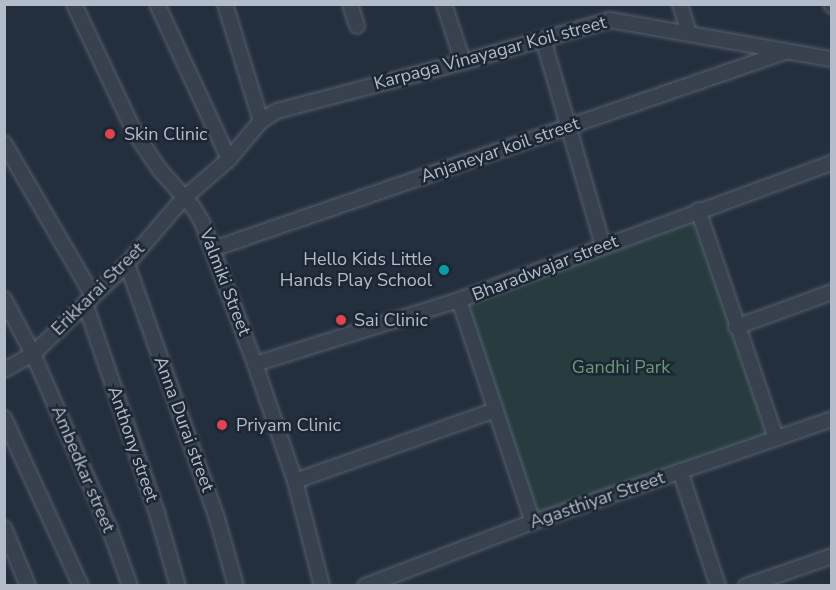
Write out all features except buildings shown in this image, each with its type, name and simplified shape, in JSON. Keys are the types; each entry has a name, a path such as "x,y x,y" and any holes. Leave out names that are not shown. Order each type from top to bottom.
{"street":[{"name":"Valmiki Street","path":"74,4 135,133 160,170 183,199 193,207 202,222 255,364 295,481 322,585"},
{"path":"157,4 229,159"},
{"path":"225,4 261,121"},
{"path":"350,4 357,26"},
{"path":"444,4 463,62"},
{"path":"680,4 689,33"},
{"name":"Karpaga Vinayagar Koil street","path":"183,199 229,159 261,121 277,111 610,20 831,59"},
{"path":"543,39 603,246"},
{"name":"Anjaneyar koil street","path":"213,249 787,52"},
{"name":"Anthony street","path":"4,143 89,300 178,585"},
{"name":"Bharadwajar street","path":"255,364 459,300 698,210 831,163"},
{"name":"Erikkarai Street","path":"4,370 33,354 127,264 183,199"},
{"path":"698,210 736,327 776,438"},
{"name":"Anna Durai street","path":"127,264 216,515 236,585"},
{"path":"736,327 831,292"},
{"name":"Ambedkar street","path":"4,299 33,354 110,530 130,585"},
{"path":"459,300 533,522"},
{"path":"295,481 496,410"},
{"path":"4,418 81,585"},
{"name":"Agasthiyar Street","path":"365,585 533,522 831,418"},
{"path":"680,471 718,585"},
{"path":"4,528 28,585"},
{"path":"746,585 831,555"}],"green space":[{"name":"Gandhi Park","path":"698,210 776,438 534,521 456,293"}],"place":[{"name":"Skin Clinic","path":"110,134"},
{"name":"Hello Kids Little Hands Play School","path":"444,270"},
{"name":"Sai Clinic","path":"341,320"},
{"name":"Priyam Clinic","path":"222,425"}]}
